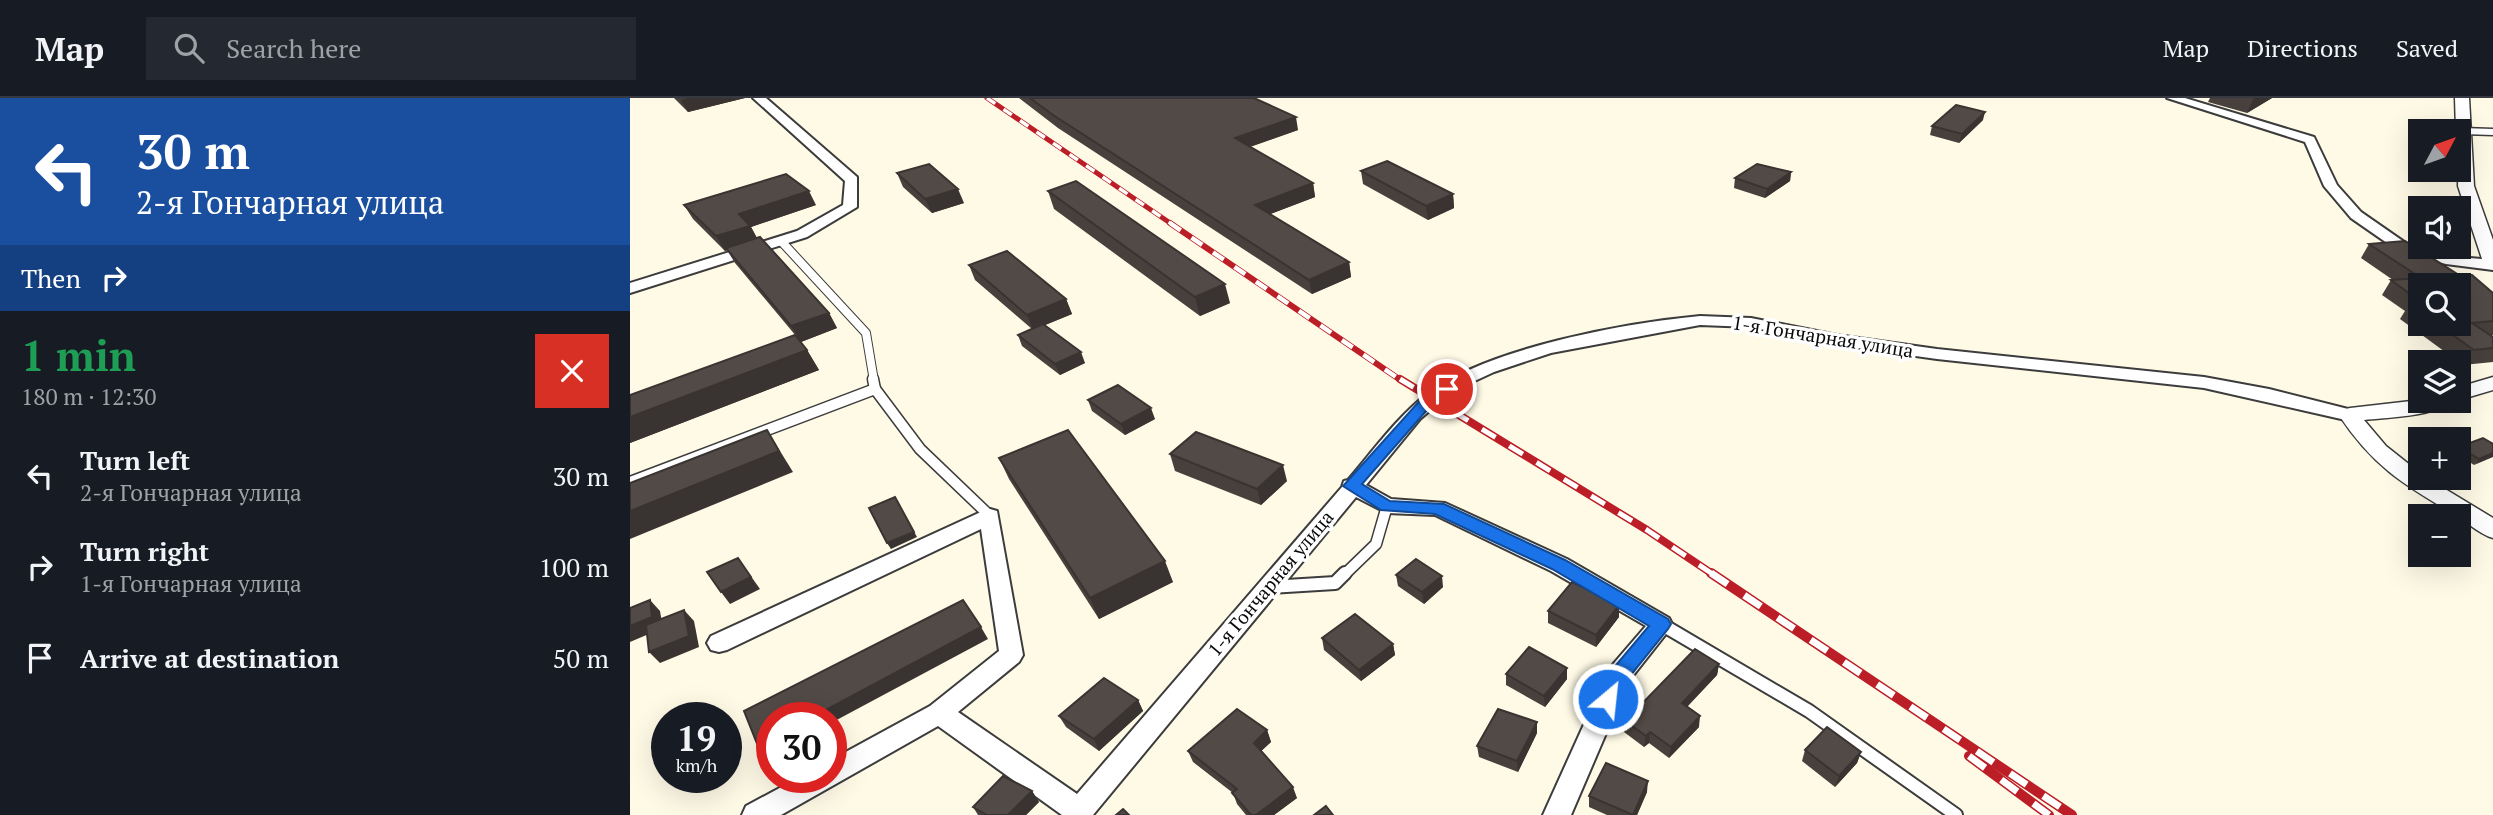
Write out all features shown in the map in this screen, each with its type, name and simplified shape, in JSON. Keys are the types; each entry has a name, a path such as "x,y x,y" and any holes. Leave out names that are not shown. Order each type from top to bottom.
{"street":[{"path":"630,288 802,234 850,207 852,180 759,98"},
{"path":"2462,98 2462,119"},
{"path":"2180,99 2310,139 2331,186 2356,215 2405,249 2446,260 2493,265 2466,182"},
{"name":"1-я Гончарная улица","path":"1078,813 1352,486 1429,399 1465,379 1499,365 1577,342 1673,324 1720,320 1759,323 1837,340 1939,354 2153,376 2228,387 2350,415"},
{"path":"2471,390 2493,383"},
{"path":"2408,408 2350,415 2362,437 2388,462 2493,529"},
{"path":"1352,486 1387,506 1438,508 1559,565 1661,624 1618,676 1557,815"},
{"path":"719,643 990,516 1011,655 939,713 847,764"},
{"path":"939,713 1078,813"},
{"path":"756,815 795,793"}],"lane":[{"path":"2471,131 2493,132"},
{"path":"780,241 866,333 875,389 920,449 990,516"},
{"path":"630,482 875,389"},
{"path":"1267,587 1335,583 1376,544 1387,506"},
{"path":"1661,624 1810,710 1956,815"}],"building":[{"path":"1030,98 1254,98 1296,117 1235,138 1313,183 1255,205 1349,262 1309,280"},
{"path":"1956,105 1985,112 1962,134 1932,126"},
{"path":"1387,161 1453,194 1426,206 1361,171"},
{"path":"929,164 958,189 925,199 897,173"},
{"path":"1757,164 1791,172 1767,189 1735,178"},
{"path":"786,174 809,191 739,214 750,226 716,236 684,205"},
{"path":"1076,181 1225,284 1195,297 1048,191"},
{"path":"760,237 829,313 791,326 726,248"},
{"path":"2405,241 2408,243 2408,259 2434,259 2456,273 2413,273 2369,244"},
{"path":"1007,251 1066,299 1027,315 969,265"},
{"path":"2471,275 2493,293 2493,321 2472,323 2493,337 2493,348 2474,350 2454,336 2471,336"},
{"path":"2408,279 2408,292 2391,280"},
{"path":"1043,324 1081,352 1055,364 1018,335"},
{"path":"795,335 807,350 630,417 630,395"},
{"path":"1118,385 1151,408 1121,424 1088,400"},
{"path":"767,430 779,451 630,511 630,483"},
{"path":"1068,430 1165,561 1090,598 999,458"},
{"path":"1196,432 1283,465 1257,489 1170,454"},
{"path":"2483,438 2493,444 2493,453 2479,459 2471,454 2471,442"},
{"path":"895,497 914,532 887,543 869,508"},
{"path":"738,558 751,577 721,592 707,572"},
{"path":"1416,559 1442,576 1422,592 1396,575"},
{"path":"1572,582 1619,605 1596,635 1548,611"},
{"path":"650,600 652,617 630,626 630,608"},
{"path":"963,600 981,627 841,702 762,702"},
{"path":"684,610 689,636 649,652 646,625"},
{"path":"1355,614 1393,644 1359,670 1322,638"},
{"path":"1529,647 1567,668 1544,696 1506,674"},
{"path":"1695,649 1719,664 1682,703 1700,716 1671,747 1650,732 1646,736 1625,721"},
{"path":"1104,678 1138,700 1094,739 1059,716"},
{"path":"756,705 756,741 744,711"},
{"path":"1237,709 1267,730 1254,743 1293,787 1256,815 1251,815 1232,793 1237,789 1188,751"},
{"path":"1498,709 1537,722 1517,761 1477,746"},
{"path":"1827,727 1861,752 1839,776 1805,750"},
{"path":"1606,763 1648,781 1633,815 1589,796"},
{"path":"1003,776 1032,791 1008,815 987,815 973,807"},
{"path":"1326,806 1333,815 1314,815"},
{"path":"1123,809 1129,815 1116,815"}],"railway":[{"path":"987,98 1173,225"},
{"path":"1170,223 1402,381"},
{"path":"1400,379 1647,530 1714,575"},
{"path":"1711,573 2072,815"},
{"path":"1969,756 2049,815"}],"route":[{"path":"1447,389 1429,399 1352,486 1387,506 1438,508 1559,565 1661,624 1618,676 1608,699"}]}
